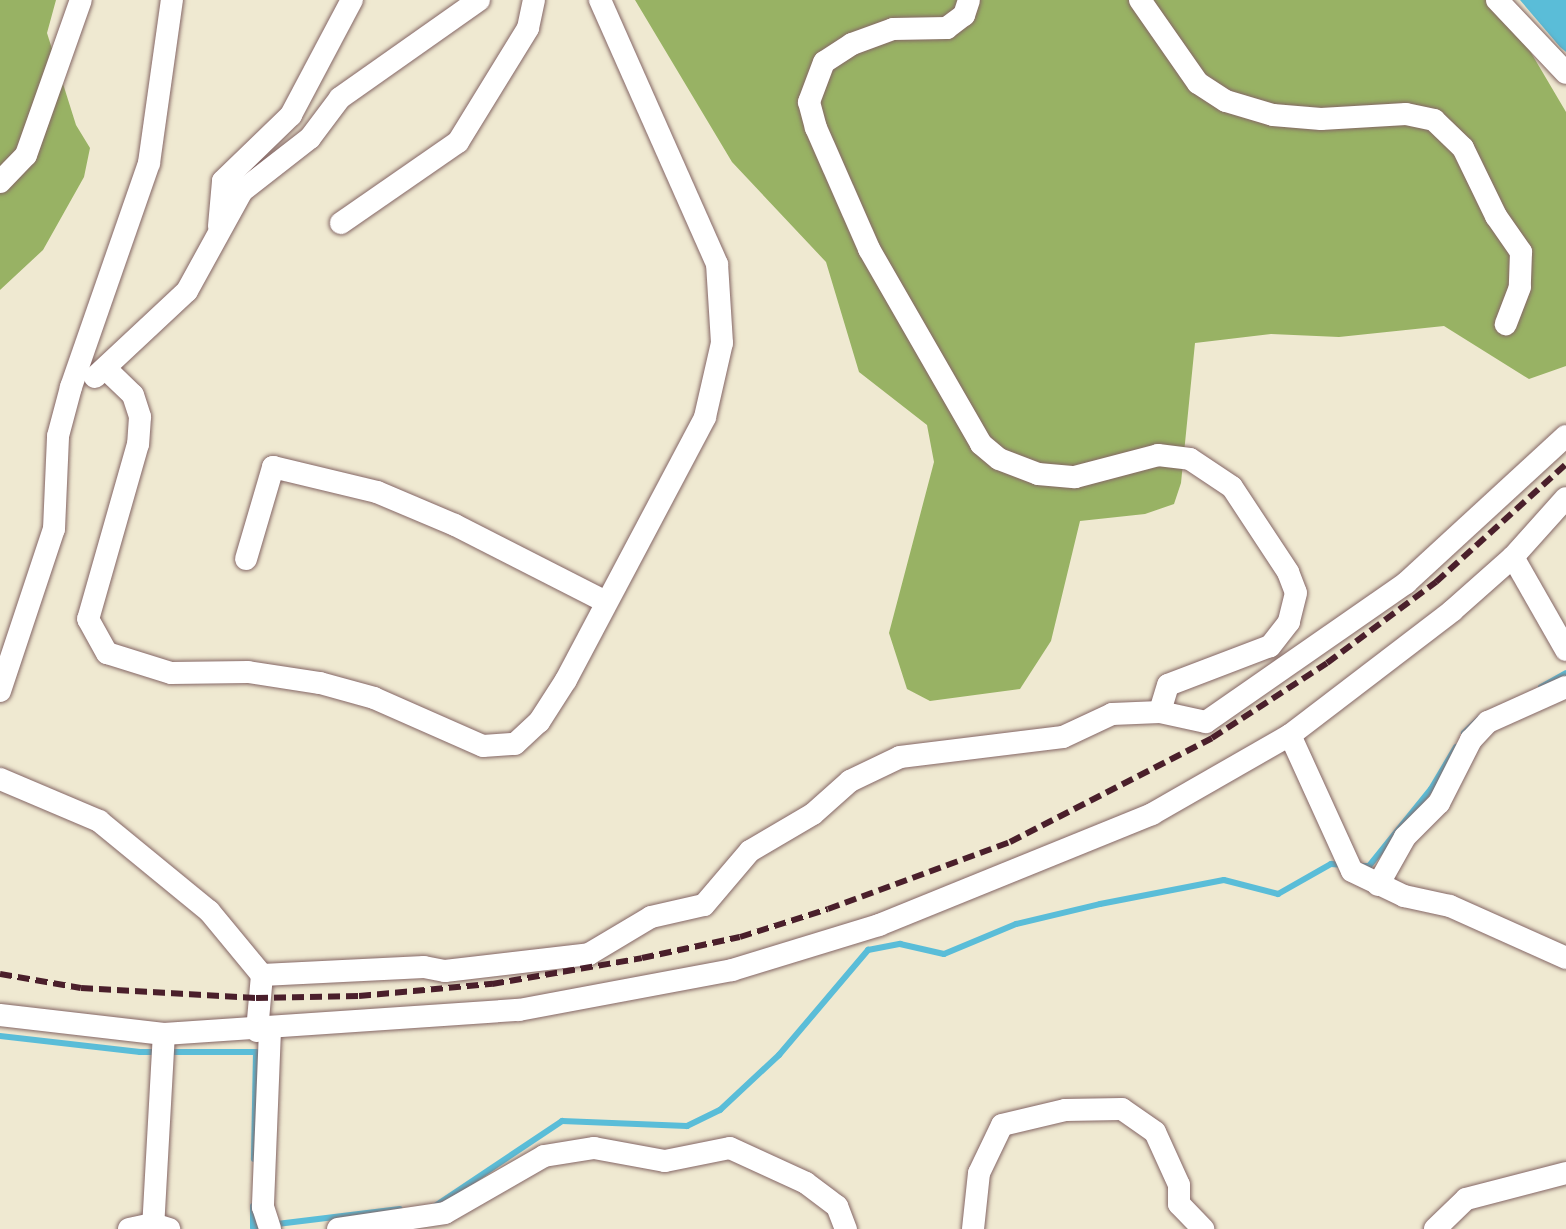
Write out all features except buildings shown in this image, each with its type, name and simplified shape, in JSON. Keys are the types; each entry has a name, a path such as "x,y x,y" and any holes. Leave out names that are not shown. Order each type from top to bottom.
{"street":[{"path":"0,182 26,155 81,0"},
{"path":"0,691 54,529 58,436 71,387 149,163 172,0"},
{"path":"219,234 223,181 291,115 352,0"},
{"path":"71,387 106,369 187,291 242,191 310,138 340,98 479,0"},
{"path":"341,223 458,142 528,28 534,0"},
{"path":"106,369 133,395 140,417 138,444 88,619 107,653 171,673 248,672 320,683 374,698 483,746 515,744 539,722 705,417 722,343 717,264 600,0"},
{"path":"969,0 964,15 947,28 893,29 852,44 824,62 809,102 816,128 869,249 981,444 999,459 1038,474 1075,477 1158,455 1190,459 1232,487 1288,572 1296,593 1289,622 1270,646 1168,685 1160,712"},
{"path":"1140,0 1198,83 1226,101 1273,115 1321,119 1406,114 1434,120 1463,148 1496,216 1521,252 1520,287 1506,324"},
{"path":"1497,0 1566,73"},
{"path":"262,975 424,967 445,971 589,954 651,917 704,905 750,851 813,814 850,781 900,757 1063,737 1112,714 1160,712 1206,722 1406,583 1566,436"},
{"path":"246,559 273,467 377,492 455,525 606,602"},
{"path":"0,1015 164,1034 263,1031 519,1010 732,970 879,925 1010,876 1152,814 1290,735 1452,611 1513,557 1566,498"},
{"path":"1513,557 1566,650"},
{"path":"1378,885 1405,837 1439,803 1471,740 1488,722 1566,687"},
{"path":"1290,735 1352,871 1378,885 1450,906 1566,958"},
{"path":"0,779 99,821 209,911 262,975 263,1207 270,1229"},
{"path":"129,1229 158,1227 164,1034"},
{"path":"973,1229 979,1173 1002,1125 1065,1110 1122,1109 1155,1132 1179,1185 1179,1204 1203,1229"},
{"path":"338,1229 445,1213 544,1156 594,1148 665,1161 730,1148 806,1183 837,1206 846,1229"},
{"path":"1435,1229 1466,1199 1566,1173"}],"green space":[{"path":"0,0 56,0 47,33 76,125 90,148 84,177 43,250 0,290"},
{"path":"635,0 1500,0 1566,112 1566,366 1529,379 1444,326 1339,337 1271,334 1195,343 1181,483 1174,504 1145,514 1080,521 1051,641 1020,689 930,701 907,689 889,633 934,462 927,425 859,372 826,262 732,162"}],"water":[{"path":"1520,0 1566,0 1566,52 1560,47"}],"waterway":[{"path":"1541,687 1566,673"},
{"path":"1464,733 1481,717"},
{"path":"1360,866 1369,866 1431,789 1456,747"},
{"path":"435,1206 562,1121 687,1126 720,1110 779,1055 868,950 900,944 944,954 1016,924 1100,904 1224,880 1278,894 1331,864 1345,865"},
{"path":"0,1036 140,1052 256,1052 254,1159"},
{"path":"253,1206 253,1227 400,1209"}],"railway":[{"path":"0,974 81,988 256,998 359,996 492,984 642,958 740,937 828,909 1010,842 1212,738 1327,663 1436,582 1566,464"}]}
